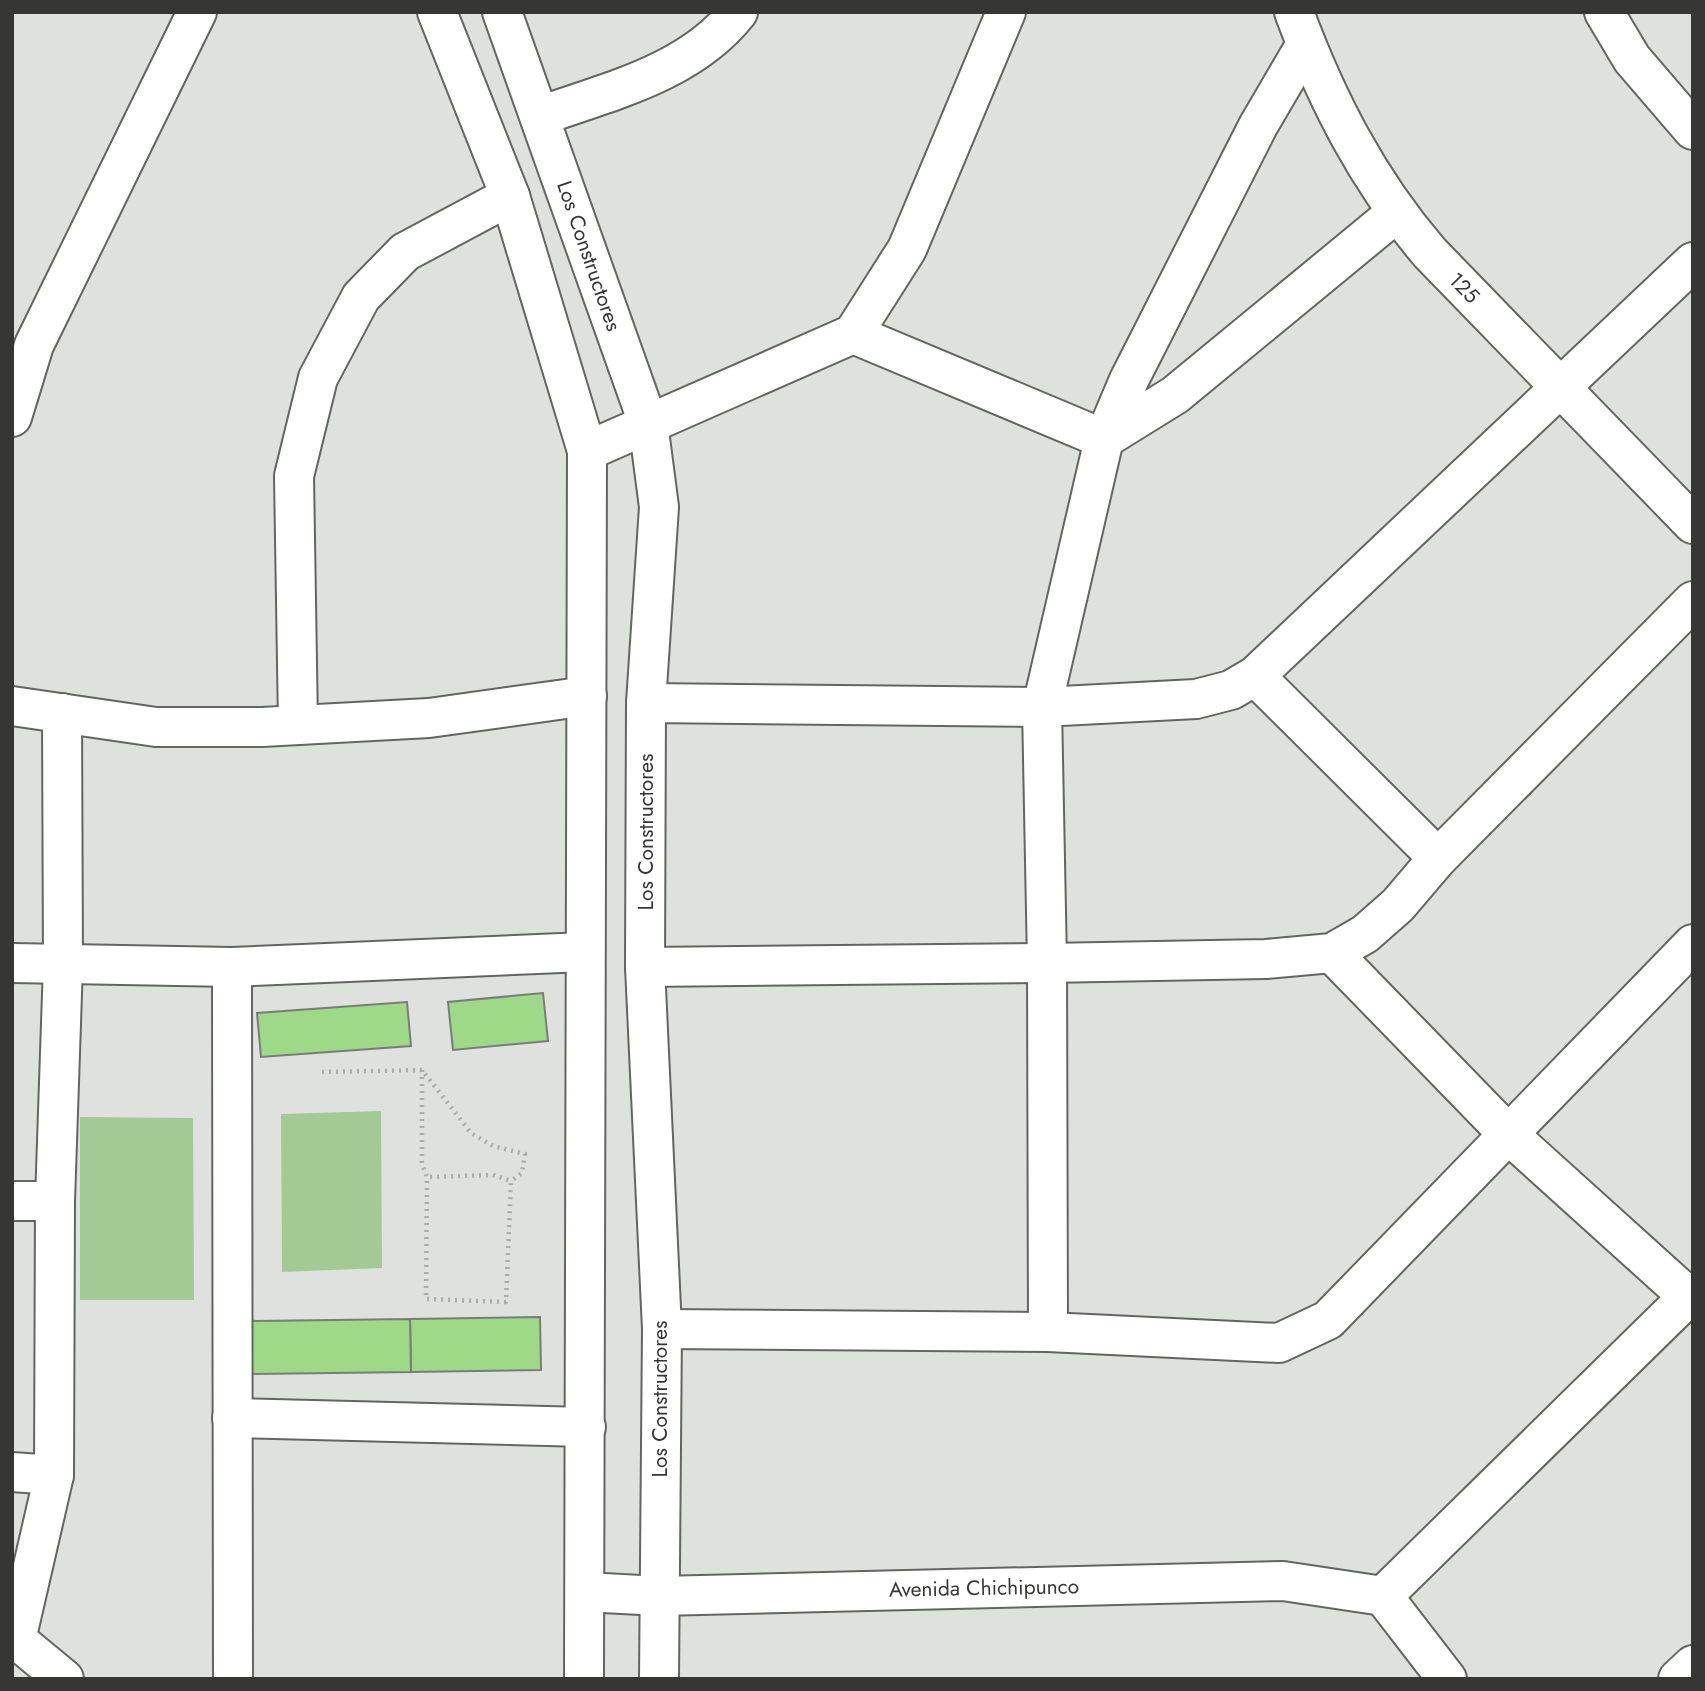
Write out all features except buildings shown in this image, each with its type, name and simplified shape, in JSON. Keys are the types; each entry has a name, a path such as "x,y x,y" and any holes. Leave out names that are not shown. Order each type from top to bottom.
{"street":[{"path":"12,417 34,345 197,12"},
{"path":"437,12 510,195 587,451 584,1679"},
{"name":"Los Constructores","path":"502,12 648,423 659,508 646,703 645,967 662,1329 659,1679"},
{"path":"540,116 656,75 712,40 738,12"},
{"path":"587,451 853,334 907,249 1006,12"},
{"path":"1604,12 1632,59 1693,130"},
{"path":"1048,1332 1047,963 1042,707 1104,439 1129,380 1258,126 1300,28"},
{"name":"125","path":"1300,28 1338,119 1395,213 1430,253 1693,524"},
{"path":"298,725 294,476 318,378 361,297 405,252 510,195"},
{"path":"1104,439 1175,395 1395,213"},
{"path":"646,703 1042,707 1196,699 1231,691 1255,676 1693,262"},
{"path":"853,334 1104,439"},
{"path":"645,967 1266,959 1332,953 1365,934 1398,905 1438,858 1693,601"},
{"path":"1255,676 1438,858"},
{"path":"12,706 156,727 298,725 429,718 587,696"},
{"path":"62,713 63,964 55,1201 54,1475 13,1640 64,1679"},
{"path":"662,1329 1048,1332 1279,1343 1328,1320 1693,944"},
{"path":"12,963 232,967 585,952"},
{"path":"1332,953 1508,1134 1691,1297 1382,1596 1447,1679"},
{"path":"232,967 233,1679"},
{"path":"12,1201 55,1201"},
{"path":"232,1418 586,1427"},
{"path":"12,1472 54,1475"},
{"name":"Avenida Chichipunco","path":"585,1592 659,1596 1283,1581 1382,1596"},
{"path":"1678,1679 1693,1665"}],"path":[{"path":"322,1072 422,1070"},
{"path":"422,1070 471,1133 493,1146 525,1154 522,1173 512,1181 506,1302 426,1299 427,1177 422,1164 422,1070"},
{"path":"427,1177 493,1175 512,1181"}],"green space":[{"path":"381,1111 382,1268 282,1272 281,1114"},
{"path":"80,1117 193,1118 194,1300 80,1300"}]}
